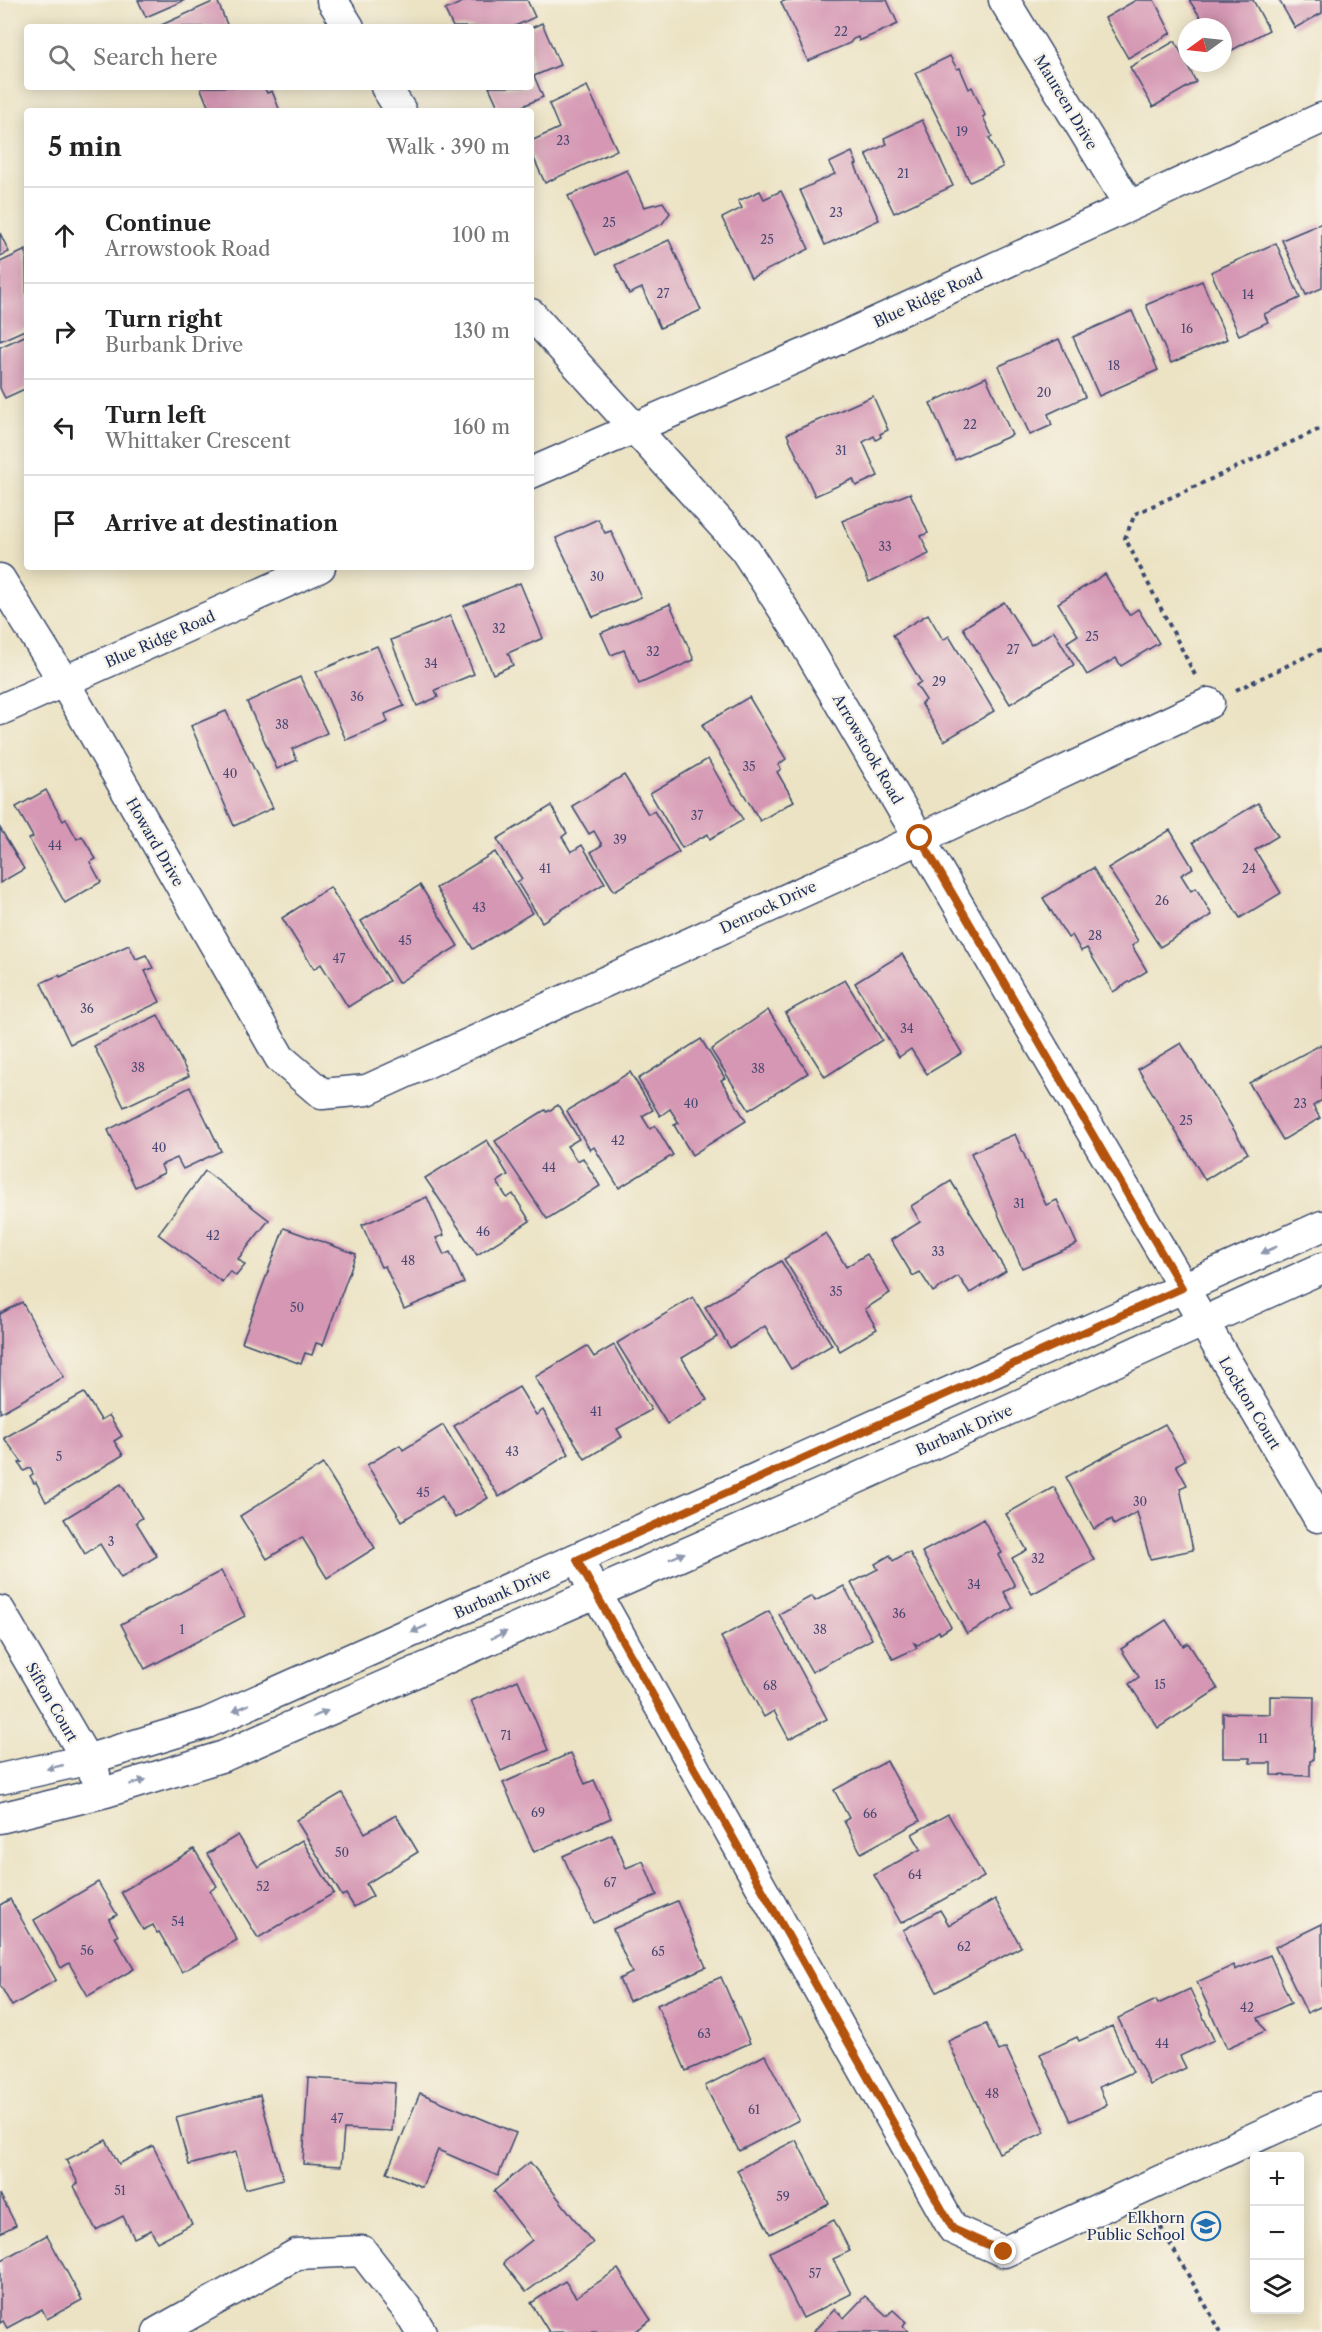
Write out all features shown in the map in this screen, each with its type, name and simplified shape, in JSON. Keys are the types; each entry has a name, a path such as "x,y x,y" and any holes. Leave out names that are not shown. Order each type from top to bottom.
{"street":[{"path":"332,0 347,24"},
{"name":"Maureen Drive","path":"1004,0 1129,205"},
{"path":"388,90 399,108"},
{"name":"Blue Ridge Road","path":"534,472 634,426 830,343 1322,118"},
{"name":"Arrowstook Road","path":"534,317 745,550 820,666 1182,1288"},
{"name":"Blue Ridge Road","path":"0,710 313,570"},
{"name":"Howard Drive","path":"0,579 64,682 280,1058 322,1094"},
{"name":"Denrock Drive","path":"322,1094 368,1090 920,838 1209,703"},
{"name":"Burbank Drive","path":"0,1779 86,1760 207,1723 1322,1226"},
{"name":"Burbank Drive","path":"0,1818 106,1792 224,1756 853,1480 1322,1268"},
{"name":"Lockton Court","path":"1182,1288 1318,1517"},
{"path":"577,1560 953,2229 1004,2252 1322,2107"},
{"name":"Sifton Court","path":"0,1611 106,1792"},
{"path":"158,2332 297,2254 362,2251 407,2308 421,2332"}],"path":[{"path":"1322,428 1135,514 1125,538 1209,703 1322,649"},
{"path":"1140,2189 1221,2332"}],"building":[{"path":"138,0 185,0 146,17"},
{"path":"217,0 227,24 164,24"},
{"path":"467,0 527,0 535,17 520,24 452,24 445,10"},
{"path":"787,0 887,0 898,24 859,41 858,37 853,39 850,43 808,61 781,2"},
{"path":"1136,0 1154,0 1171,33 1128,58 1105,18"},
{"path":"1189,0 1253,0 1269,30 1232,50 1232,18 1201,18"},
{"path":"1279,0 1322,0 1322,13 1295,28"},
{"path":"542,23 560,65 534,76 534,27"},
{"path":"1175,41 1178,47 1178,72 1191,72 1196,82 1153,107 1130,67"},
{"path":"950,56 957,69 960,68 969,89 972,87 992,136 989,138 1003,167 970,182 915,73"},
{"path":"534,76 543,97 519,108 499,108 490,90 534,90"},
{"path":"587,86 617,150 545,183 534,159 534,140 559,128 549,104"},
{"path":"201,90 266,90 267,93 272,91 279,108 209,108"},
{"path":"922,120 953,186 894,213 866,154 887,144 884,138"},
{"path":"852,152 857,164 855,165 879,220 825,245 800,190 835,174 829,163"},
{"path":"627,170 644,207 663,202 670,213 662,224 596,255 568,196"},
{"path":"760,191 764,199 781,191 809,249 751,278 722,218 742,208 738,201"},
{"path":"1322,223 1322,288 1306,295 1282,240"},
{"path":"0,233 9,252 0,256"},
{"path":"669,240 701,310 660,328 642,288 629,294 615,265"},
{"path":"1276,243 1300,298 1264,314 1268,322 1239,335 1211,272"},
{"path":"24,251 24,330 0,341 0,262"},
{"path":"1202,281 1227,339 1171,363 1146,305"},
{"path":"1132,311 1158,370 1099,396 1073,337"},
{"path":"24,336 24,389 5,398 0,388 0,347"},
{"path":"1059,339 1085,397 1048,414 1052,425 1030,435 999,366"},
{"path":"986,377 1012,435 955,460 930,403"},
{"path":"873,396 888,430 880,434 881,437 876,440 874,436 863,442 878,476 856,486 853,479 815,496 787,434"},
{"path":"910,493 928,533 921,536 929,554 869,582 842,521"},
{"path":"598,519 605,533 611,531 641,597 593,617 556,538"},
{"path":"1105,574 1129,615 1138,609 1159,643 1121,666 1116,658 1087,675 1067,642 1078,635 1058,603"},
{"path":"520,583 543,638 508,653 513,665 493,674 464,606"},
{"path":"1004,602 1031,645 1054,631 1074,665 1010,704 963,628"},
{"path":"670,604 694,660 639,684 624,650 611,655 601,633"},
{"path":"928,614 943,640 949,636 994,711 944,741 921,703 926,700 916,685 921,682 893,635"},
{"path":"450,616 474,674 435,690 438,697 417,706 391,640"},
{"path":"377,646 404,706 385,714 388,722 346,740 316,672"},
{"path":"300,677 327,733 292,749 297,760 277,769 247,702"},
{"path":"749,697 786,759 778,765 781,769 777,772 794,801 760,821 702,725"},
{"path":"226,711 273,808 234,826 191,726"},
{"path":"708,759 743,820 710,839 708,834 682,848 650,793"},
{"path":"624,775 648,814 654,811 679,852 614,891 591,852 602,845 594,831 589,834 572,806"},
{"path":"46,790 63,821 66,819 77,839 82,836 96,859 90,862 101,882 65,903 29,839 33,837 16,807"},
{"path":"1258,803 1278,836 1255,850 1281,893 1240,918 1193,842"},
{"path":"551,806 567,833 562,837 571,852 582,845 605,883 542,922 517,882 522,879 497,839"},
{"path":"0,828 24,869 0,883"},
{"path":"1170,830 1193,868 1181,875 1191,891 1196,888 1212,915 1160,947 1108,868"},
{"path":"495,852 532,913 473,949 436,888"},
{"path":"1093,868 1138,941 1132,946 1147,971 1113,992 1087,948 1081,951 1072,935 1068,938 1043,898"},
{"path":"420,885 458,946 398,983 361,921"},
{"path":"330,887 389,981 348,1007 321,964 314,969 282,918"},
{"path":"129,945 136,959 146,955 153,968 145,971 160,1002 70,1044 41,983 59,975 60,977"},
{"path":"902,954 962,1053 927,1074 911,1049 899,1057 855,983"},
{"path":"845,980 882,1040 825,1077 785,1013"},
{"path":"768,1010 808,1073 749,1110 711,1050"},
{"path":"158,1015 189,1076 124,1107 94,1046"},
{"path":"701,1039 725,1078 721,1080 746,1121 692,1155 674,1125 679,1123 670,1109 660,1116 638,1079"},
{"path":"1181,1043 1248,1153 1205,1180 1138,1069"},
{"path":"1322,1044 1322,1100 1313,1106 1320,1118 1283,1140 1249,1083"},
{"path":"630,1072 653,1110 642,1116 650,1129 655,1125 673,1155 619,1188 594,1147 590,1150 567,1111"},
{"path":"190,1087 221,1151 183,1169 177,1158 161,1165 164,1173 135,1187 108,1130"},
{"path":"558,1105 579,1139 567,1146 577,1161 583,1158 600,1186 547,1219 495,1141 545,1110 547,1112"},
{"path":"1015,1134 1046,1205 1057,1200 1077,1244 1022,1268 971,1153"},
{"path":"487,1140 508,1175 497,1182 507,1198 513,1194 530,1221 477,1255 425,1178"},
{"path":"205,1171 269,1220 238,1259 245,1265 236,1276 230,1271 222,1282 158,1234"},
{"path":"951,1181 1006,1271 970,1293 958,1276 933,1292 920,1272 913,1276 891,1240 920,1222 911,1206"},
{"path":"427,1197 444,1235 436,1238 444,1255 450,1252 464,1283 404,1309 385,1266 381,1267 362,1225"},
{"path":"284,1228 356,1254 323,1345 316,1343 312,1355 305,1353 301,1364 242,1342"},
{"path":"826,1233 846,1267 867,1254 890,1293 865,1309 877,1329 840,1351 784,1259"},
{"path":"781,1261 832,1345 791,1369 765,1326 730,1348 705,1307"},
{"path":"693,1297 717,1337 682,1358 707,1400 667,1424 617,1343"},
{"path":"22,1302 64,1377 0,1413 0,1314"},
{"path":"614,1345 651,1410 617,1429 622,1437 585,1459 535,1377 587,1346 594,1357"},
{"path":"519,1387 536,1415 543,1410 569,1454 499,1497 454,1426"},
{"path":"84,1393 101,1420 109,1415 122,1436 114,1441 123,1455 46,1502 36,1482 34,1483 30,1476 33,1474 30,1468 24,1471 19,1463 22,1462 4,1438"},
{"path":"1165,1424 1185,1460 1176,1465 1187,1485 1180,1488 1193,1550 1150,1559 1137,1512 1114,1525 1112,1519 1094,1529 1066,1477"},
{"path":"443,1425 488,1498 455,1518 442,1496 402,1521 367,1465 400,1445 403,1450"},
{"path":"323,1464 375,1548 327,1578 302,1537 267,1559 240,1516"},
{"path":"121,1484 142,1518 136,1522 157,1556 121,1578 100,1544 85,1554 64,1519"},
{"path":"1054,1487 1094,1560 1032,1594 1012,1558 1027,1550 1006,1514"},
{"path":"983,1519 1002,1553 998,1555 1015,1586 1004,1592 1013,1608 967,1634 922,1552"},
{"path":"910,1553 951,1627 940,1634 939,1631 918,1645 914,1643 917,1648 893,1659 851,1583 878,1569 875,1564 890,1555 893,1561"},
{"path":"221,1571 245,1616 145,1669 121,1624"},
{"path":"844,1586 872,1639 812,1672 779,1614 812,1596 815,1601"},
{"path":"769,1611 827,1719 789,1739 774,1711 764,1717 721,1637"},
{"path":"1166,1620 1183,1646 1188,1643 1218,1689 1158,1728 1129,1684 1139,1677 1121,1649"},
{"path":"518,1680 548,1750 501,1771 471,1701"},
{"path":"1270,1696 1314,1697 1313,1760 1310,1761 1310,1776 1271,1775 1271,1763 1250,1763 1250,1758 1223,1758 1223,1713 1270,1714"},
{"path":"571,1753 585,1784 594,1780 611,1818 534,1852 503,1783"},
{"path":"887,1761 920,1821 861,1853 844,1821 849,1818 834,1790"},
{"path":"342,1793 365,1833 396,1815 418,1852 366,1884 373,1896 354,1907 346,1894 342,1896 296,1820"},
{"path":"948,1814 984,1877 901,1923 874,1875 921,1849 912,1834"},
{"path":"612,1834 626,1868 643,1861 657,1895 593,1923 563,1856"},
{"path":"238,1835 258,1867 302,1840 334,1893 258,1938 207,1854"},
{"path":"194,1849 217,1886 210,1891 237,1940 182,1972 159,1932 157,1933 153,1925 143,1930 121,1892"},
{"path":"98,1882 117,1915 109,1919 118,1936 115,1937 134,1969 88,1996 69,1963 61,1968 34,1920"},
{"path":"10,1899 56,1980 12,2006 0,1985 0,1905"},
{"path":"995,1899 1021,1947 937,1992 903,1930 940,1910 949,1925"},
{"path":"677,1901 706,1967 629,2001 619,1979 632,1973 613,1929"},
{"path":"1322,1924 1322,2006 1307,2013 1275,1947"},
{"path":"1270,1955 1291,2003 1258,2018 1265,2031 1227,2048 1197,1982 1234,1965 1235,1970"},
{"path":"721,1977 750,2043 686,2071 657,2005"},
{"path":"1190,1989 1214,2040 1180,2056 1186,2068 1150,2085 1118,2018 1156,2000 1158,2004"},
{"path":"986,2024 999,2051 1006,2048 1045,2132 999,2153 948,2041"},
{"path":"1112,2026 1133,2072 1099,2087 1107,2105 1071,2121 1040,2054 1077,2037 1079,2041"},
{"path":"765,2055 799,2120 739,2151 705,2086"},
{"path":"308,2078 395,2083 392,2131 344,2129 341,2166 303,2164"},
{"path":"420,2093 516,2133 498,2176 438,2150 422,2187 387,2172"},
{"path":"260,2095 283,2179 245,2189 236,2152 189,2165 176,2117"},
{"path":"106,2140 119,2164 153,2146 192,2224 157,2242 151,2230 134,2238 123,2216 96,2230 74,2186 78,2183 66,2160"},
{"path":"796,2140 829,2204 770,2234 737,2170"},
{"path":"530,2162 593,2243 526,2292 503,2263 532,2240 494,2191"},
{"path":"0,2194 16,2225 0,2233"},
{"path":"834,2220 850,2251 833,2259 851,2294 803,2318 770,2252"},
{"path":"47,2235 82,2300 47,2319 42,2309 7,2328 3,2321 0,2323 0,2261"},
{"path":"618,2269 651,2320 634,2332 549,2332 531,2303 565,2281 576,2297"},
{"path":"865,2296 887,2316 893,2310 906,2322 903,2327 909,2332 813,2332 835,2309 844,2318"}],"place":[{"name":"Elkhorn Public School","path":"1206,2226"}],"route":[{"path":"920,838 1182,1288 577,1560 953,2229 1004,2252"}]}
